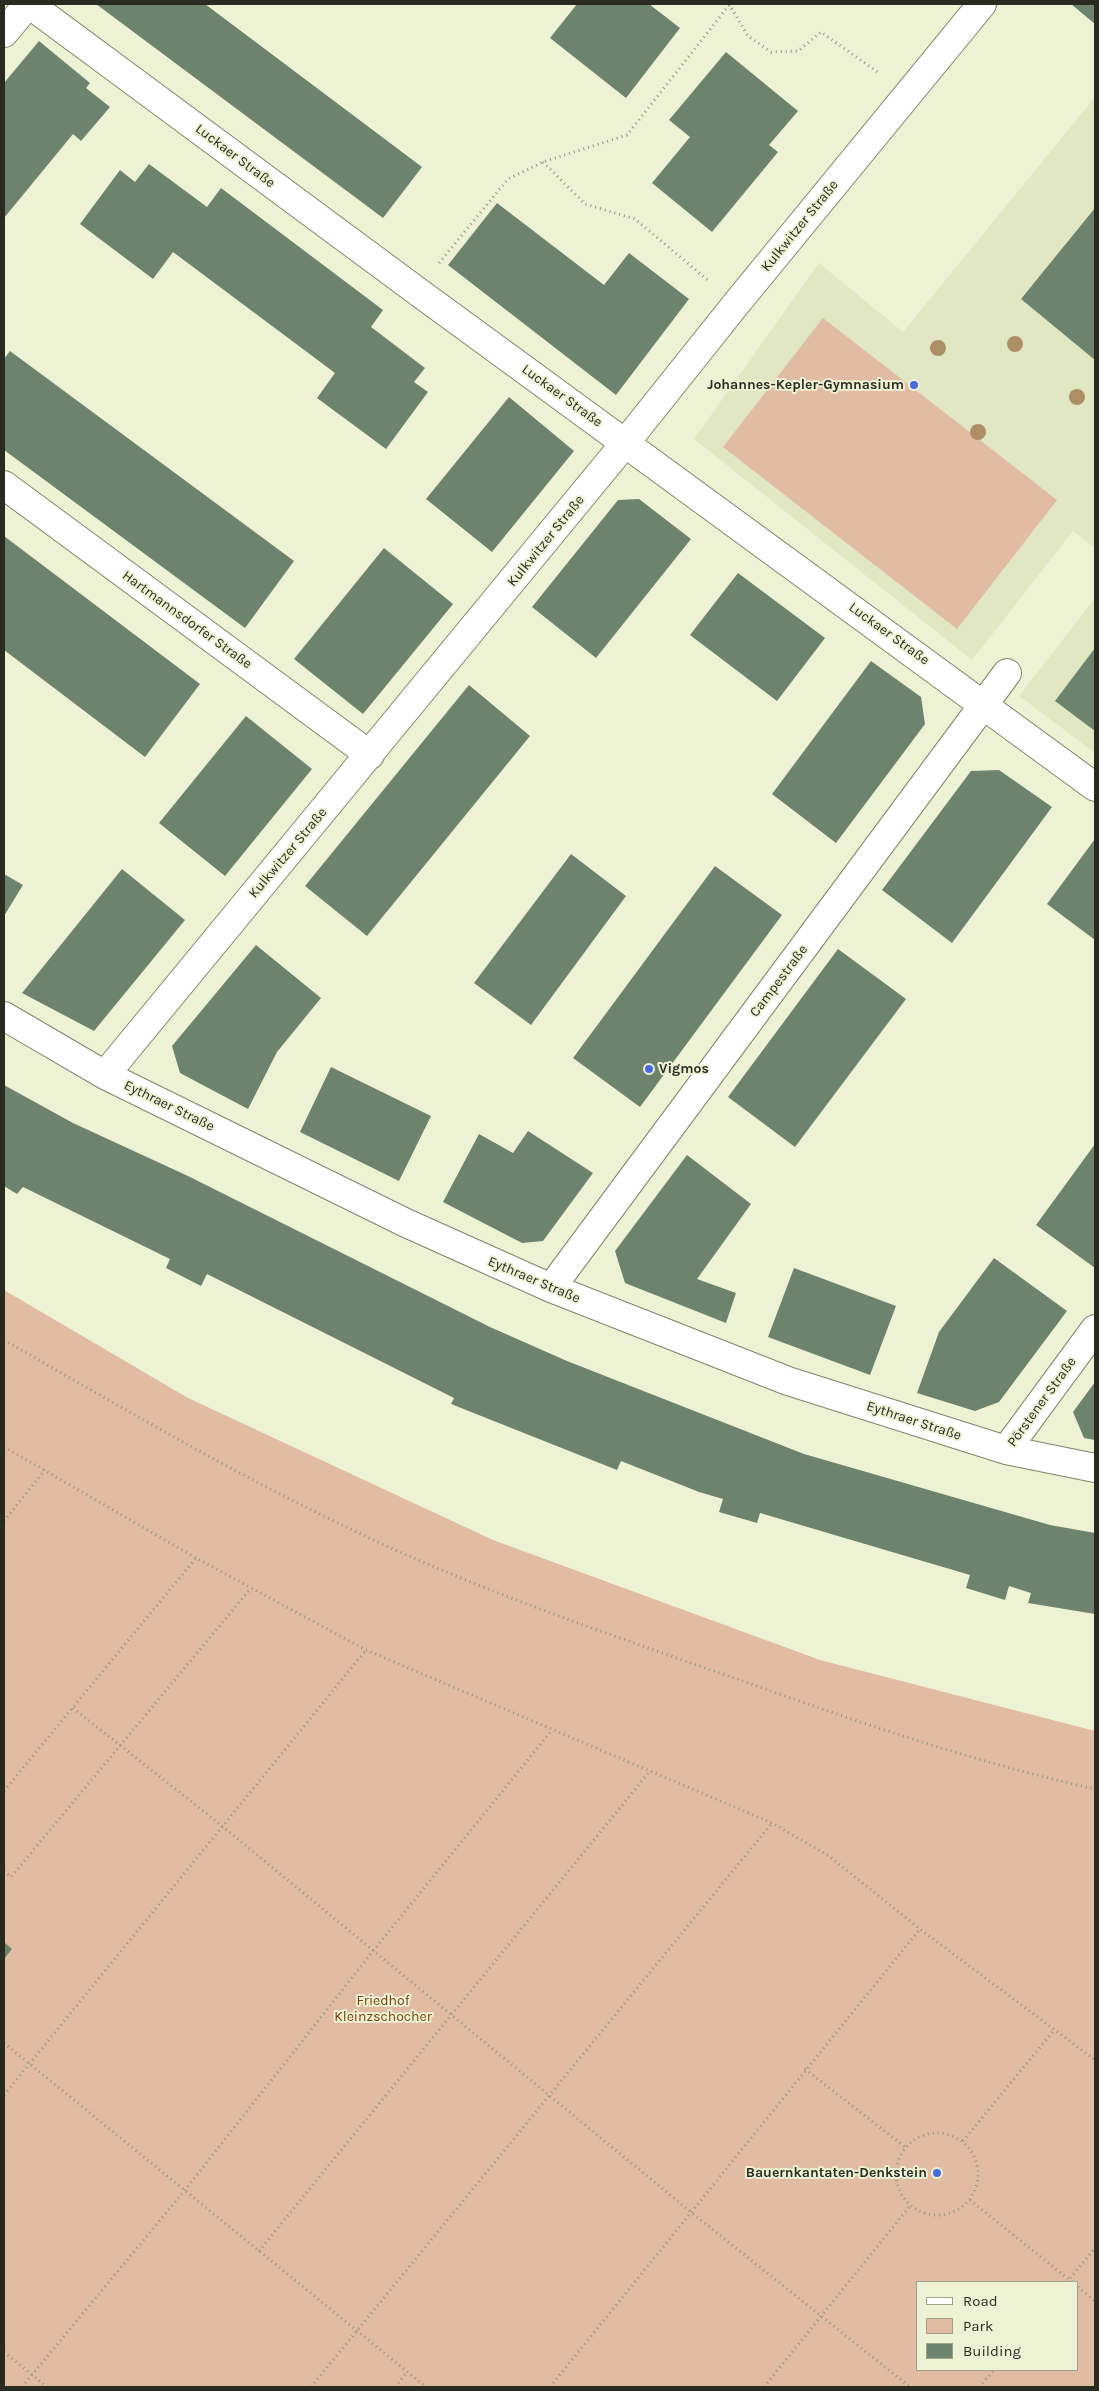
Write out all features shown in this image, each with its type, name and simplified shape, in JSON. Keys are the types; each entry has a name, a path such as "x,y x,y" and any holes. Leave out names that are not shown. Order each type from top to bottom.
{"street":[{"path":"4,33 28,4"},
{"name":"Luckaer Straße","path":"28,4 1095,787"},
{"name":"Kulkwitzer Straße","path":"105,1075 370,755 982,4"},
{"name":"Hartmannsdorfer Straße","path":"4,485 370,755"},
{"name":"Campestraße","path":"551,1288 1006,674"},
{"name":"Eythraer Straße","path":"4,1016 105,1075 406,1224 551,1288 788,1381 1006,1450 1095,1468"},
{"name":"Pörstener Straße","path":"1006,1450 1095,1329"}],"path":[{"path":"417,291 508,179 543,162 627,135 729,4 748,36 771,52 798,51 821,32 908,94"},
{"path":"543,162 585,204 634,219 736,304"},
{"path":"4,1340 216,1460 338,1524 512,1600 961,1756 1095,1789"},
{"path":"4,1447 196,1558 366,1650 772,1823 829,1856 920,1929 1095,2060"},
{"path":"4,1521 45,1470"},
{"path":"4,1790 196,1558"},
{"path":"4,1871 12,1877 251,1588"},
{"path":"4,2096 366,1650"},
{"path":"73,1708 222,1826 692,2213 910,2387"},
{"path":"22,2387 185,2190 552,1730"},
{"path":"259,2251 650,1771"},
{"path":"311,2387 772,1823"},
{"path":"550,2387 920,1929"},
{"path":"963,2141 1055,2029"},
{"path":"4,2043 426,2387"},
{"path":"805,2069 905,2147"},
{"path":"933,2132 949,2133 963,2141 974,2154 979,2169 977,2186 970,2200 957,2211 941,2215 925,2214 910,2206 900,2194 895,2178 897,2162 905,2147 917,2136 933,2132"},
{"path":"970,2200 1069,2281 1095,2248"},
{"path":"764,2387 910,2206"},
{"path":"1079,2288 1095,2300"},
{"path":"4,2352 47,2387"},
{"path":"979,2387 993,2371"},
{"path":"395,2387 408,2372"}],"shaded area":[{"name":"Johannes-Kepler-Gymnasium","path":"1095,97 1095,548 1073,531 972,660 694,439 819,263 903,332"},
{"path":"1095,598 1095,753 1019,696"}],"green space":[{"path":"823,318 1057,500 957,629 723,447"},
{"name":"Friedhof Kleinzschocher","path":"4,1290 188,1398 493,1540 820,1660 1095,1731 1095,2387 4,2387"}],"building":[{"path":"96,4 205,4 422,167 383,218"},
{"path":"577,4 649,4 680,28 626,98 550,38"},
{"path":"1071,4 1095,4 1095,24"},
{"path":"39,41 90,83 86,88 110,107 81,141 73,134 4,218 4,83"},
{"path":"726,52 798,111 769,145 778,152 712,232 652,183 690,137 669,120"},
{"path":"149,164 207,207 221,188 383,310 371,327 425,368 414,382 428,392 386,449 317,398 335,373 173,252 153,279 80,224 120,170 135,182"},
{"path":"497,203 604,285 629,253 689,299 616,395 448,265"},
{"path":"1095,208 1095,360 1021,299"},
{"path":"10,351 294,561 245,628 4,450 4,359"},
{"path":"509,397 574,451 492,552 426,499"},
{"path":"639,499 691,539 596,658 532,607 618,500"},
{"path":"4,536 200,684 145,757 4,650"},
{"path":"384,548 453,604 363,714 294,659"},
{"path":"738,573 825,638 777,701 690,635"},
{"path":"1095,648 1095,731 1055,701"},
{"path":"871,661 921,697 925,724 836,843 772,794"},
{"path":"469,685 530,736 367,936 305,886"},
{"path":"246,716 312,769 225,876 159,823"},
{"path":"999,770 1052,807 952,943 882,890 971,771"},
{"path":"1095,839 1095,940 1047,904"},
{"path":"571,854 626,896 531,1025 474,983"},
{"path":"715,866 782,915 640,1107 573,1058"},
{"path":"122,869 185,920 94,1031 22,993"},
{"path":"4,874 23,885 4,916"},
{"path":"256,945 321,998 277,1052 248,1109 180,1073 172,1046"},
{"path":"838,949 906,999 795,1147 728,1097"},
{"path":"331,1067 431,1116 399,1181 300,1132"},
{"path":"4,1085 73,1123 188,1176 490,1327 567,1361 804,1454 1050,1525 1095,1533 1095,1614 1028,1603 1031,1593 1009,1586 1005,1600 966,1588 970,1575 760,1513 757,1523 719,1512 723,1499 699,1492 621,1461 617,1470 451,1404 454,1398 207,1274 201,1286 166,1268 170,1259 23,1187 17,1194 4,1186"},
{"path":"528,1131 593,1173 543,1241 522,1243 443,1202 479,1134 513,1153"},
{"path":"1095,1144 1095,1268 1036,1225"},
{"path":"687,1155 751,1204 697,1279 736,1293 726,1323 625,1283 615,1251"},
{"path":"994,1258 1067,1311 999,1402 975,1411 917,1393 939,1332"},
{"path":"794,1268 896,1306 870,1375 768,1337"},
{"path":"1095,1382 1095,1440 1084,1438 1073,1412"},
{"path":"4,1942 12,1949 4,1959"}],"place":[{"name":"Johannes-Kepler-Gymnasium","path":"914,385"},
{"name":"Vigmos","path":"649,1069"},
{"name":"Bauernkantaten-Denkstein","path":"937,2173"}]}
